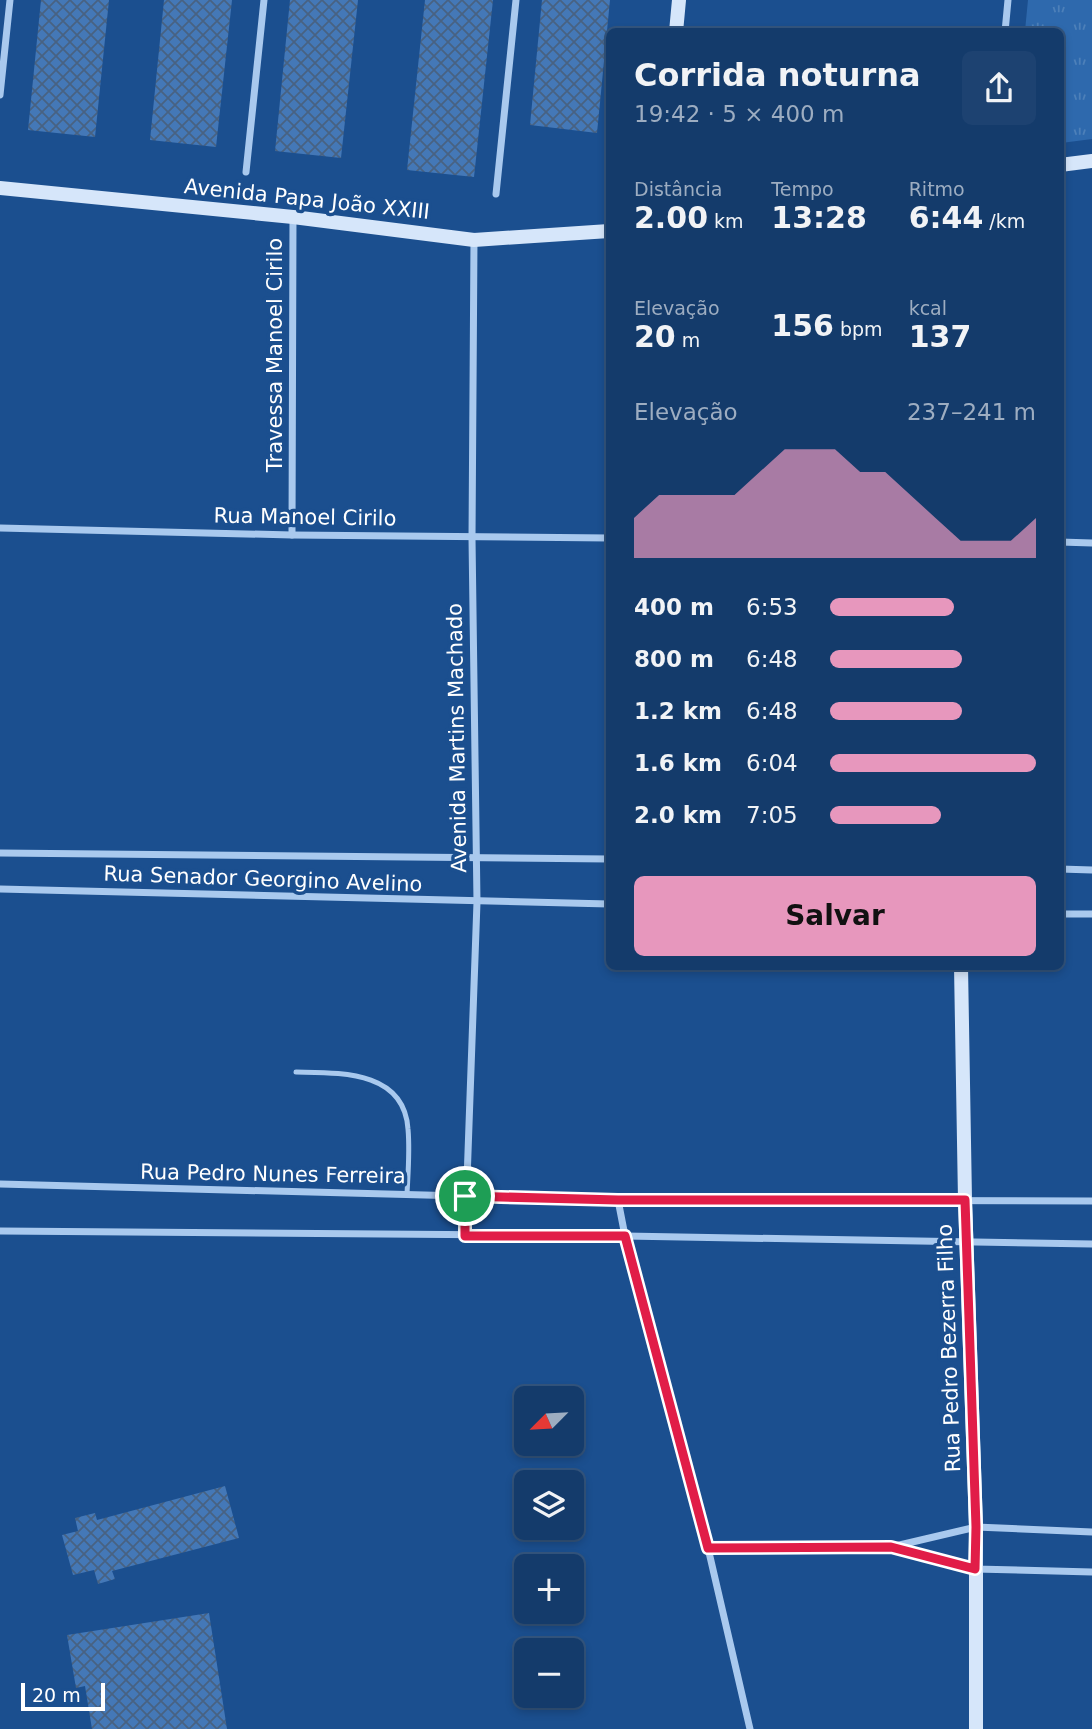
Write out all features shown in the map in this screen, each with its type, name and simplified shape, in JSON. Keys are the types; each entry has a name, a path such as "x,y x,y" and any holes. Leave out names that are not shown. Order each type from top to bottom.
{"main road":[{"path":"676,28 679,0"},
{"path":"1064,164 1092,161"},
{"name":"Avenida Papa João XXIII","path":"0,188 293,217 474,240 606,231"},
{"name":"Rua Pedro Bezerra Filho","path":"961,970 966,1242 976,1527 976,1729"}],"street":[{"path":"0,95 9,0"},
{"path":"246,172 264,0"},
{"path":"496,194 516,0"},
{"path":"1005,28 1008,0"},
{"name":"Travessa Manoel Cirilo","path":"292,535 293,217"},
{"name":"Avenida Martins Machado","path":"465,1236 477,902 472,537 474,240"},
{"name":"Rua Manoel Cirilo","path":"0,528 292,535 606,538"},
{"path":"1064,542 1092,543"},
{"name":"Rua Senador Georgino Avelino","path":"0,853 606,859"},
{"path":"1064,869 1092,870"},
{"name":"Rua Senador Georgino Avelino","path":"0,889 606,904"},
{"path":"1064,914 1092,914"},
{"name":"Rua Pedro Nunes Ferreira","path":"0,1184 618,1200 1092,1201"},
{"path":"618,1200 625,1236 708,1548 750,1729"},
{"path":"0,1231 625,1236 1092,1244"},
{"path":"708,1548 891,1547 976,1527 1092,1532"},
{"path":"891,1547 975,1569 1092,1572"}],"lane":[{"path":"296,1072 345,1073 364,1077 381,1084 394,1095 404,1110 408,1127 408,1194"}],"green space":[{"path":"1028,0 1092,0 1092,139 1064,143 1064,28 1025,28"}],"building":[{"path":"41,0 109,0 95,137 28,130"},
{"path":"164,0 232,0 216,147 150,140"},
{"path":"290,0 358,0 341,158 275,151"},
{"path":"425,0 493,0 474,177 407,170"},
{"path":"542,0 610,0 597,133 530,125"},
{"path":"225,1486 239,1538 112,1571 115,1579 98,1584 94,1570 73,1575 62,1535 78,1531 75,1518 95,1513 97,1520"},
{"path":"209,1613 227,1729 92,1729 85,1686 76,1688 67,1635"}],"route":[{"path":"465,1196 618,1200 965,1200 976,1527 975,1569 891,1547 708,1548 625,1236 465,1236 465,1196"}]}
